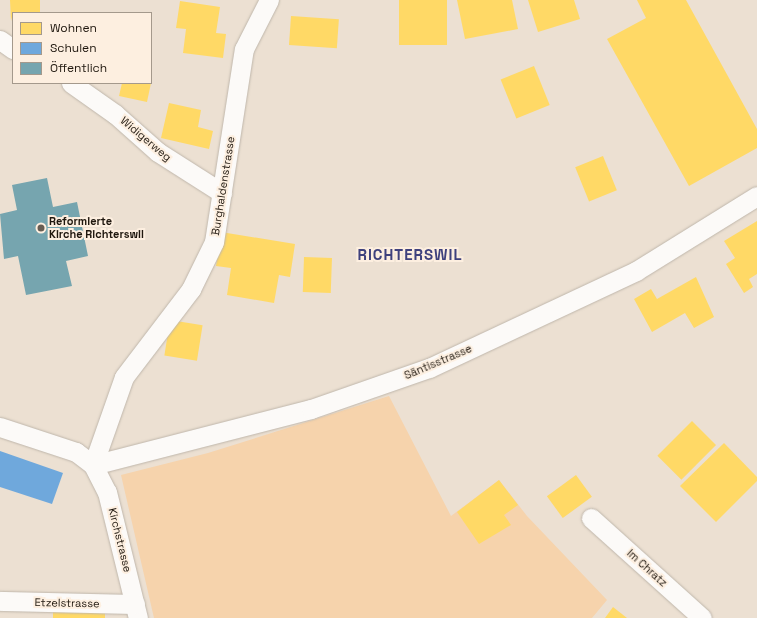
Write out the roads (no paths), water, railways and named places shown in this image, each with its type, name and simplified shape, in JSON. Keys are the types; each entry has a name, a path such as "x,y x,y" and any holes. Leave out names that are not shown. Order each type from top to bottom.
{"street":[{"name":"Burghaldenstrasse","path":"93,465 124,377 194,283 214,242 244,49 269,0"},
{"path":"0,40 12,48"},
{"name":"Widigerweg","path":"72,84 115,114 158,152 222,194"},
{"name":"Säntisstrasse","path":"93,465 311,409 429,368 636,271 757,196"},
{"path":"0,427 76,452 93,465"},
{"name":"Kirchstrasse","path":"93,465 107,492 137,611"},
{"name":"Im Chratz","path":"591,518 702,618"},
{"name":"Etzelstrasse","path":"0,602 137,611"}],"place":[{"name":"Reformierte Kirche Richterswil","path":"41,228"}],"district":[{"name":"RICHTERSWIL","path":"410,255"}]}
